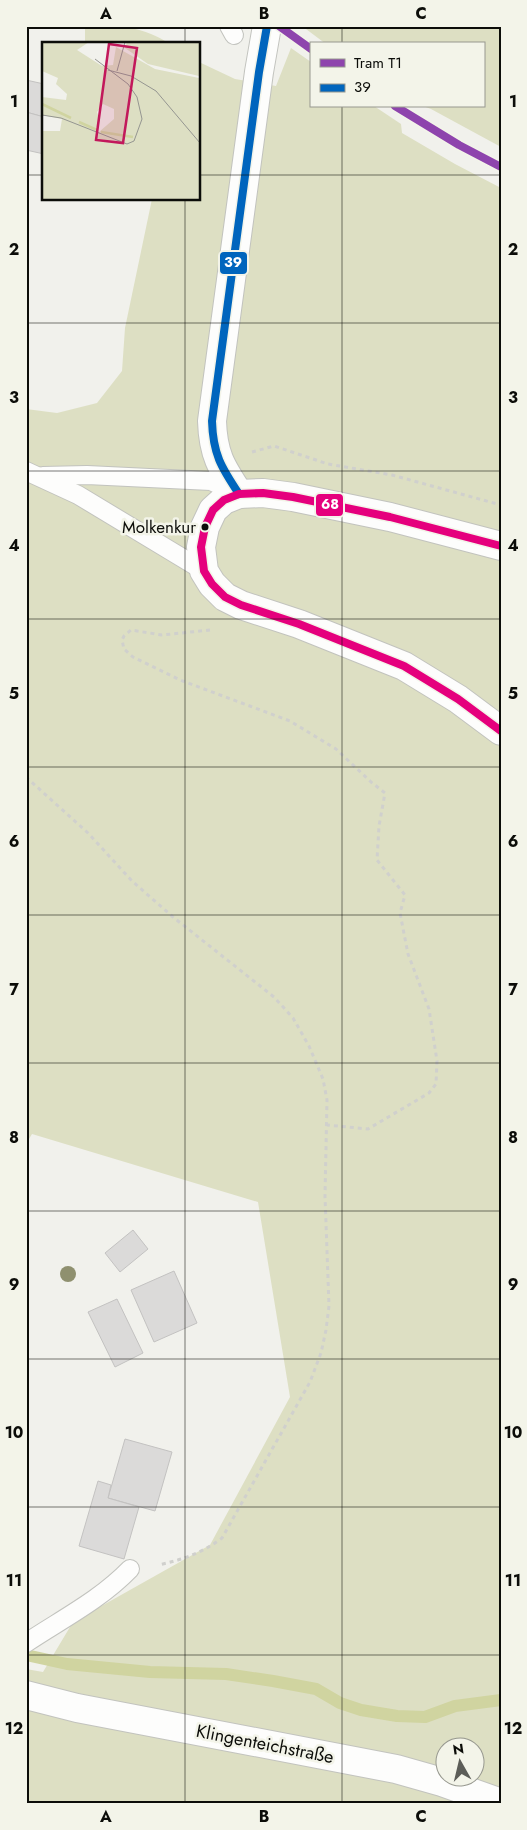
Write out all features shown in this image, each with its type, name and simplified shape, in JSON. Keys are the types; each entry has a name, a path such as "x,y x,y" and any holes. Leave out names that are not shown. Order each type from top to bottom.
{"street":[{"path":"239,494 221,467 213,441 212,421 257,81 267,26"},
{"path":"501,546 390,517 292,497 262,493 239,494 224,500 213,510 205,527 202,547 204,571 212,584 225,597 241,605 299,624 404,666 458,699 501,731"},
{"name":"Klingenteichstraße","path":"26,1695 77,1708 396,1769 442,1782 501,1803"}],"lane":[{"path":"32,474 211,481 239,494"},
{"path":"32,474 78,495 204,571"},
{"path":"26,1643 85,1607 106,1592 130,1569"}],"path":[{"path":"250,452 274,446 328,464 392,475 501,505"},
{"path":"212,630 162,635 131,630 124,636 123,645 126,652 132,657 165,674 290,721 303,728 336,749 385,793 379,826 377,860 405,895 400,913 408,954 430,1008 437,1061 436,1084 429,1094 368,1129 326,1125"},
{"path":"26,777 88,833 132,880 173,917 274,997 293,1018 308,1046 323,1079 327,1100 325,1196 329,1306 321,1353 310,1382 222,1538 200,1553 181,1560 130,1569"}],"green space":[{"path":"85,26 129,28 149,33 166,42 85,42"},
{"path":"302,26 501,26 501,147 428,108 484,108 484,42 323,42"},
{"path":"291,48 310,61 310,108 377,108 401,124 402,133 501,188 501,1804 26,1804 26,1669 43,1672 73,1622 210,1545 290,1397 258,1202 32,1134 26,1144 26,409 57,413 97,403 122,371 125,328 152,200 200,200 200,62 235,79 276,86"}],"building":[{"path":"26,80 42,84 42,116 26,112"},
{"path":"26,112 42,116 42,154 26,150"},
{"path":"133,1230 148,1249 120,1272 105,1253"},
{"path":"174,1271 197,1323 154,1342 131,1290"},
{"path":"117,1299 143,1353 115,1367 88,1312"},
{"path":"125,1439 172,1452 155,1511 108,1498"},
{"path":"98,1481 111,1485 108,1498 139,1507 124,1559 79,1546"}],"waterway":[{"path":"26,1655 67,1664 150,1672 226,1674 273,1681 316,1689 340,1703 361,1710 397,1716 425,1717 455,1706 501,1700"}],"tram line":[{"name":"T1","path":"279,26 310,48"},
{"name":"T1","path":"398,108 459,145 501,167"}],"transit line":[{"name":"39","path":"239,494 219,460 214,443 212,421 259,72 267,26"},
{"name":"68","path":"501,546 390,517 293,497 263,493 239,494 224,500 213,510 205,527 201,547 204,571 212,584 225,597 241,605 299,624 404,666 458,699 501,731"}],"place":[{"name":"Molkenkur","path":"205,527"}]}
